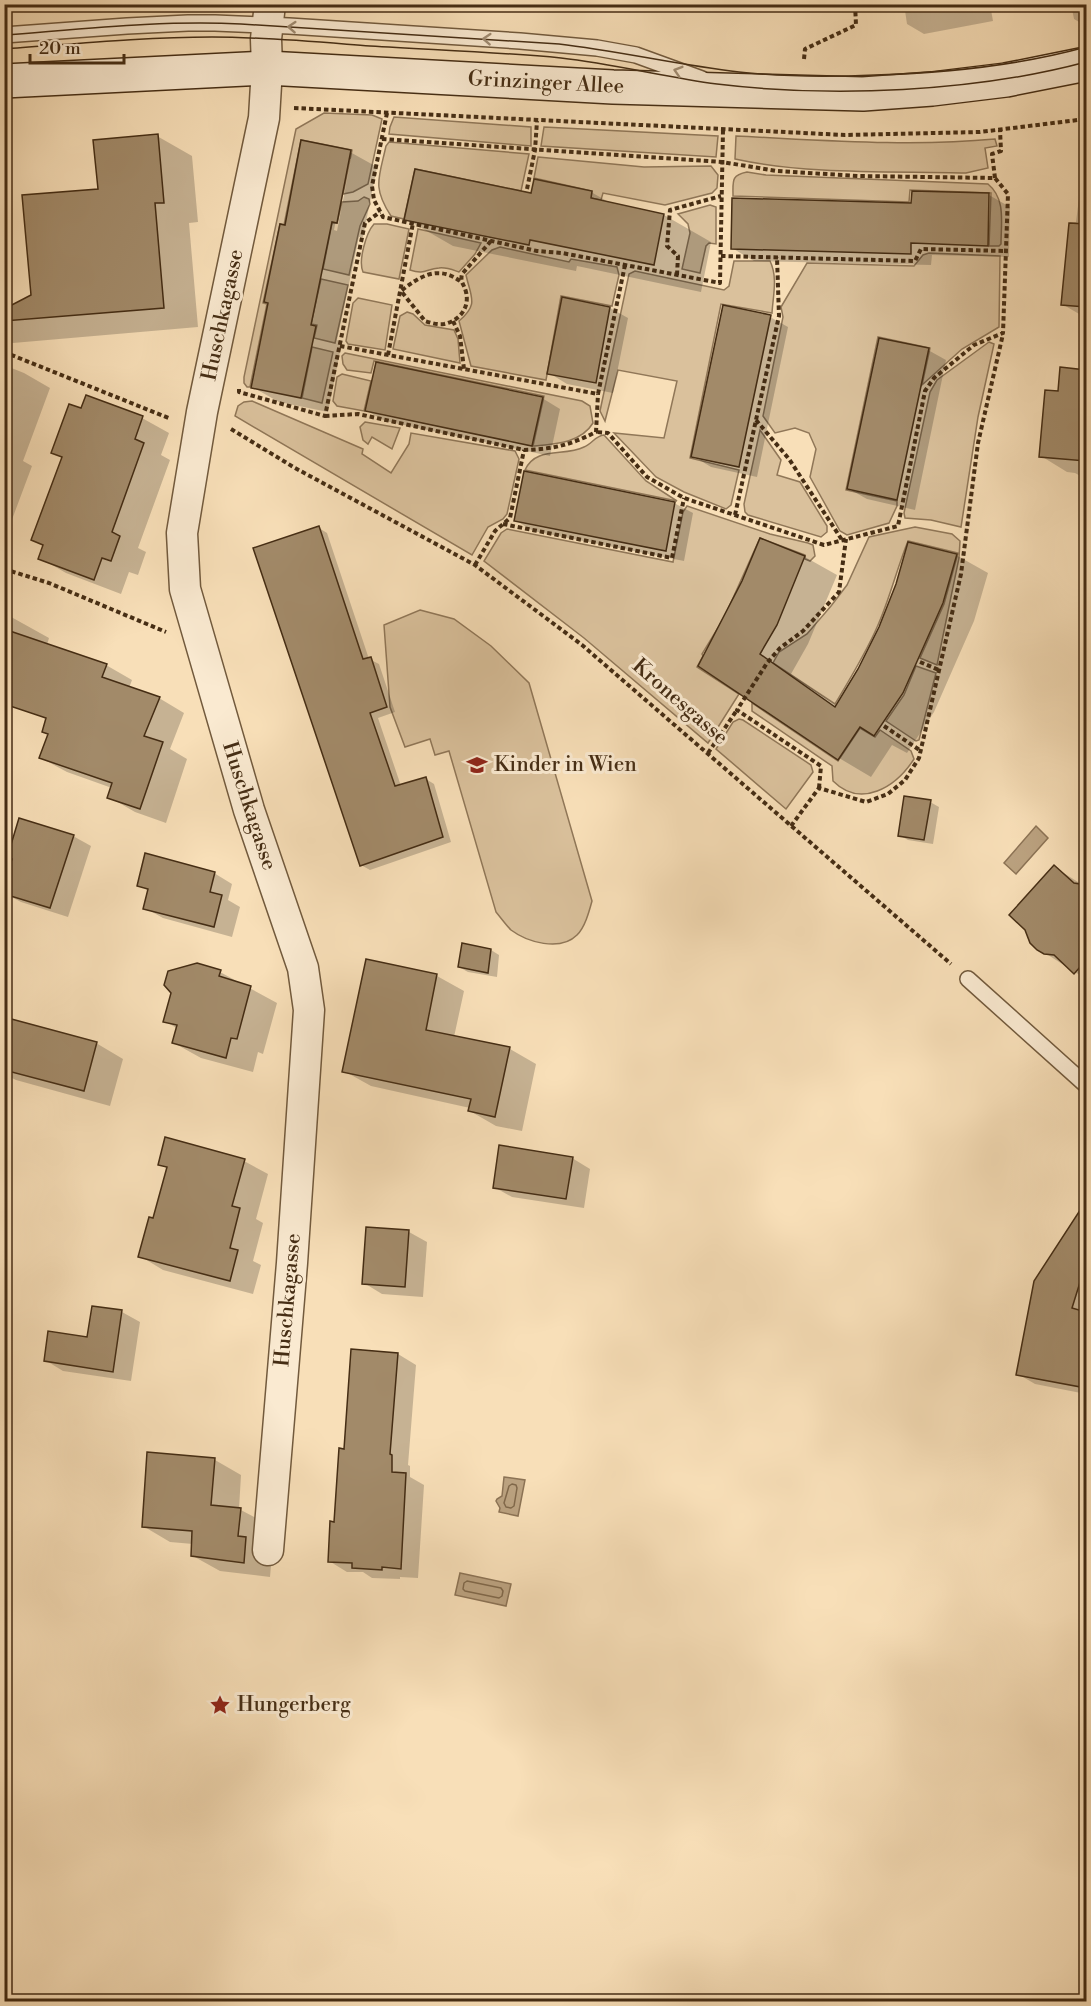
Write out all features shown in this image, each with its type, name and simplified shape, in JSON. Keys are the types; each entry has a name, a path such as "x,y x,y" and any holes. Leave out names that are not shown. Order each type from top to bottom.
{"street":[{"name":"Huschkagasse","path":"268,15 264,118 201,421 182,533 184,589 249,810 303,968 309,1010 292,1263 268,1550"},
{"name":"Grinzinger Allee","path":"4,81 267,68 613,87 863,94 1006,80 1086,64"}],"lane":[{"path":"4,35 215,22 268,15 597,48 636,55 732,91"},
{"path":"968,979 1086,1085"}],"path":[{"path":"804,63 805,49 856,24 855,4"},
{"path":"387,113 372,186 374,200 383,217 537,250 720,283 723,130"},
{"path":"527,189 535,150 537,121"},
{"path":"819,788 866,802 888,794 905,780 920,758 961,574 978,443 1003,333 1008,194 995,178 992,154 1001,151 1000,130"},
{"path":"382,139 722,162 777,171 846,176 995,178"},
{"path":"677,275 678,256 667,246 670,210 721,196"},
{"path":"325,416 365,223 380,212"},
{"path":"388,355 413,223"},
{"path":"460,281 462,274 492,240"},
{"path":"721,256 915,261 921,249 1006,251"},
{"path":"735,515 779,316 777,257"},
{"path":"596,432 598,394 625,265"},
{"path":"442,272 460,281 466,292 466,305 460,316 453,321 444,324 425,321 400,291 424,276 442,272"},
{"path":"453,321 460,336 464,369"},
{"path":"241,381 239,392 325,416 358,414 524,450 573,444 596,432 608,433 647,477 684,498 824,544 898,526 925,391 934,378 974,345 1003,333"},
{"path":"340,346 598,394"},
{"name":"Kronesgasse","path":"4,352 201,421 295,468 475,565 582,645 968,979"},
{"path":"708,753 767,663 780,648 803,631 839,592 844,540 789,459 756,419"},
{"path":"475,565 495,531 510,518 524,450"},
{"path":"503,524 672,558 684,498"},
{"path":"4,569 49,583 201,647"},
{"path":"920,662 939,670"},
{"path":"737,710 821,766 819,788 791,826"},
{"path":"884,726 921,751"}],"shaded area":[{"path":"324,113 372,115 382,119 368,184 353,192 343,194 352,150 301,140 284,225 280,224 263,303 267,304 250,387 247,387 244,377 296,129"},
{"path":"394,117 531,127 531,146 389,134"},
{"path":"544,127 718,136 716,157 541,146"},
{"path":"736,136 898,143 995,139 997,146 985,148 988,168 966,173 821,170 791,168 735,159"},
{"path":"389,142 529,154 521,191 415,169 404,219 391,216 379,190 379,175"},
{"path":"538,157 644,167 711,166 718,175 717,188 712,193 665,205 603,193 601,200 591,198 592,191 534,178"},
{"path":"747,172 766,175 988,184 994,190 1000,204 1001,244 989,246 991,193 910,190 909,202 733,196 734,180 738,175"},
{"path":"364,197 369,199 370,204 360,226 349,275 323,269 332,223 337,223 342,202 358,201"},
{"path":"710,205 716,207 716,244 709,243 706,246 700,273 682,269 690,233 688,224 678,214"},
{"path":"374,224 387,224 409,229 399,279 363,272 361,261 364,247"},
{"path":"418,229 481,243 475,254 459,272 442,268 422,272 410,270"},
{"path":"500,247 569,262 571,259 617,267 619,275 612,306 561,296 546,380 471,366 459,321 469,310 472,300 466,275 492,250"},
{"path":"929,253 1000,256 999,327 962,349 922,385 930,348 878,337 846,490 897,501 897,506 889,523 847,535 840,531 810,477 816,449 809,433 795,428 775,433 763,416 783,317 781,307 807,263 914,266 923,255"},
{"path":"734,261 770,261 774,273 774,287 772,313 721,304 690,458 739,470 731,505 726,509 684,492 656,477 614,433 664,438 677,381 618,370 605,421 600,411 629,274 635,271 724,290 729,286"},
{"path":"321,279 348,285 335,343 314,338 317,325 311,324"},
{"path":"358,298 392,305 385,350 348,344 346,341 353,303"},
{"path":"407,312 413,314 425,325 454,330 458,339 460,363 393,349 400,316"},
{"path":"989,342 994,344 978,417 961,527 931,520 905,518 904,513 930,392 937,380"},
{"path":"312,347 333,352 322,403 302,398"},
{"path":"345,353 582,401 590,406 593,423 588,430 575,439 533,446 544,396 374,361 371,373 347,370 342,356"},
{"path":"342,374 371,381 364,411 337,406 333,401 337,377"},
{"path":"252,401 363,449 362,454 391,473 409,444 411,433 515,451 519,459 507,514 503,519 488,527 472,555 235,416 238,406"},
{"path":"365,422 400,428 392,449 372,437 368,444 363,440 360,427"},
{"path":"760,430 781,460 777,475 800,482 827,526 827,532 821,537 748,515 745,512 744,504"},
{"path":"604,435 646,481 677,501 525,470 536,458 551,453 576,450"},
{"path":"687,506 770,534 808,543 813,545 815,556 810,561 805,559 805,555 760,538 724,618 702,654 697,667 739,694 708,743 584,638 484,561 501,533 507,529 673,562 683,512"},
{"path":"915,527 952,534 960,541 959,558 937,665 920,658 944,604 958,553 908,541 878,625 835,704 773,663 779,652 807,634 847,585 869,537"},
{"path":"420,610 454,619 491,646 529,683 592,901 582,928 570,940 553,944 534,941 507,926 496,912 449,751 435,755 430,739 405,747 390,707 384,625"},
{"path":"916,666 936,673 919,740 916,741 886,721 904,695"},
{"path":"752,703 838,761 860,728 875,737 880,730 911,751 914,759 888,786 866,794 855,793 833,781 832,766 752,711"},
{"path":"739,719 811,765 813,772 786,809 716,749 733,722"}],"water":[{"path":"1036,826 1048,838 1016,874 1004,863"},
{"path":"504,1477 525,1480 518,1516 499,1512 500,1508 496,1501 502,1496"},
{"path":"460,1573 511,1584 506,1606 455,1595"}],"building":[{"path":"158,134 164,203 155,203 164,308 4,321 4,309 31,295 22,195 98,189 93,140"},
{"path":"301,140 351,150 337,223 332,222 311,325 316,326 301,398 251,388 268,303 264,302 280,224 285,225"},
{"path":"415,169 531,193 534,179 592,191 591,198 664,214 654,265 530,240 529,245 404,220"},
{"path":"912,191 989,193 988,246 911,243 911,254 731,249 732,198 911,203"},
{"path":"1069,223 1086,224 1086,307 1061,305"},
{"path":"562,297 610,307 596,383 547,374"},
{"path":"723,305 771,315 739,467 691,457"},
{"path":"879,338 929,348 897,500 847,489"},
{"path":"376,362 543,397 532,446 365,411"},
{"path":"1060,367 1086,370 1086,461 1039,457 1045,390 1058,391"},
{"path":"86,395 143,416 135,439 144,443 112,532 120,536 111,561 102,558 94,580 38,559 43,545 31,540 62,457 51,453 69,404 81,408"},
{"path":"524,471 675,502 666,551 514,521"},
{"path":"319,526 363,659 371,657 387,707 370,713 395,786 426,777 443,837 360,866 253,548"},
{"path":"760,538 805,556 777,625 760,654 835,707 858,669 879,627 896,584 908,542 957,554 943,603 903,693 874,736 860,727 838,760 698,666 742,581"},
{"path":"4,629 107,664 102,677 160,697 144,736 163,742 140,809 107,798 112,783 39,758 48,734 42,732 46,718 4,704"},
{"path":"904,796 931,800 924,840 898,836"},
{"path":"19,818 74,835 50,908 4,894 4,884 12,859 7,858"},
{"path":"145,853 215,872 210,892 222,895 214,927 143,909 148,889 137,886"},
{"path":"1054,865 1074,883 1086,885 1086,960 1074,974 1054,955 1044,954 1037,950 1030,943 1025,930 1009,915"},
{"path":"462,943 491,949 488,973 458,967"},
{"path":"366,959 437,974 426,1030 510,1047 495,1117 468,1111 471,1099 342,1072"},
{"path":"197,963 221,970 219,976 251,986 237,1039 231,1038 226,1058 172,1043 177,1025 163,1022 171,993 164,985 168,971"},
{"path":"4,1017 97,1042 84,1091 4,1070"},
{"path":"165,1137 245,1159 232,1206 240,1208 230,1248 238,1250 230,1281 138,1257 149,1217 153,1218 167,1167 158,1165"},
{"path":"499,1145 573,1157 566,1199 493,1188"},
{"path":"1086,1201 1086,1263 1072,1308 1086,1312 1086,1388 1016,1375 1034,1281"},
{"path":"366,1227 409,1230 405,1287 362,1284"},
{"path":"92,1306 122,1310 113,1372 44,1361 48,1331 87,1337"},
{"path":"351,1349 398,1353 390,1454 392,1455 392,1472 406,1473 401,1569 352,1568 352,1563 328,1562 330,1521 334,1522 339,1448 344,1449"},
{"path":"147,1452 215,1458 211,1505 241,1508 238,1536 246,1537 244,1563 191,1556 192,1531 142,1527"}],"tram line":[{"path":"4,35 152,24 241,24 559,44 716,69 756,74 807,76 902,74 955,70 1008,64 1086,47"},
{"path":"4,49 160,38 271,39 561,58 717,84 808,91 903,90 951,86 1043,72 1086,62"}],"place":[{"name":"Kinder in Wien","path":"477,765"},
{"name":"Hungerberg","path":"220,1705"}]}
